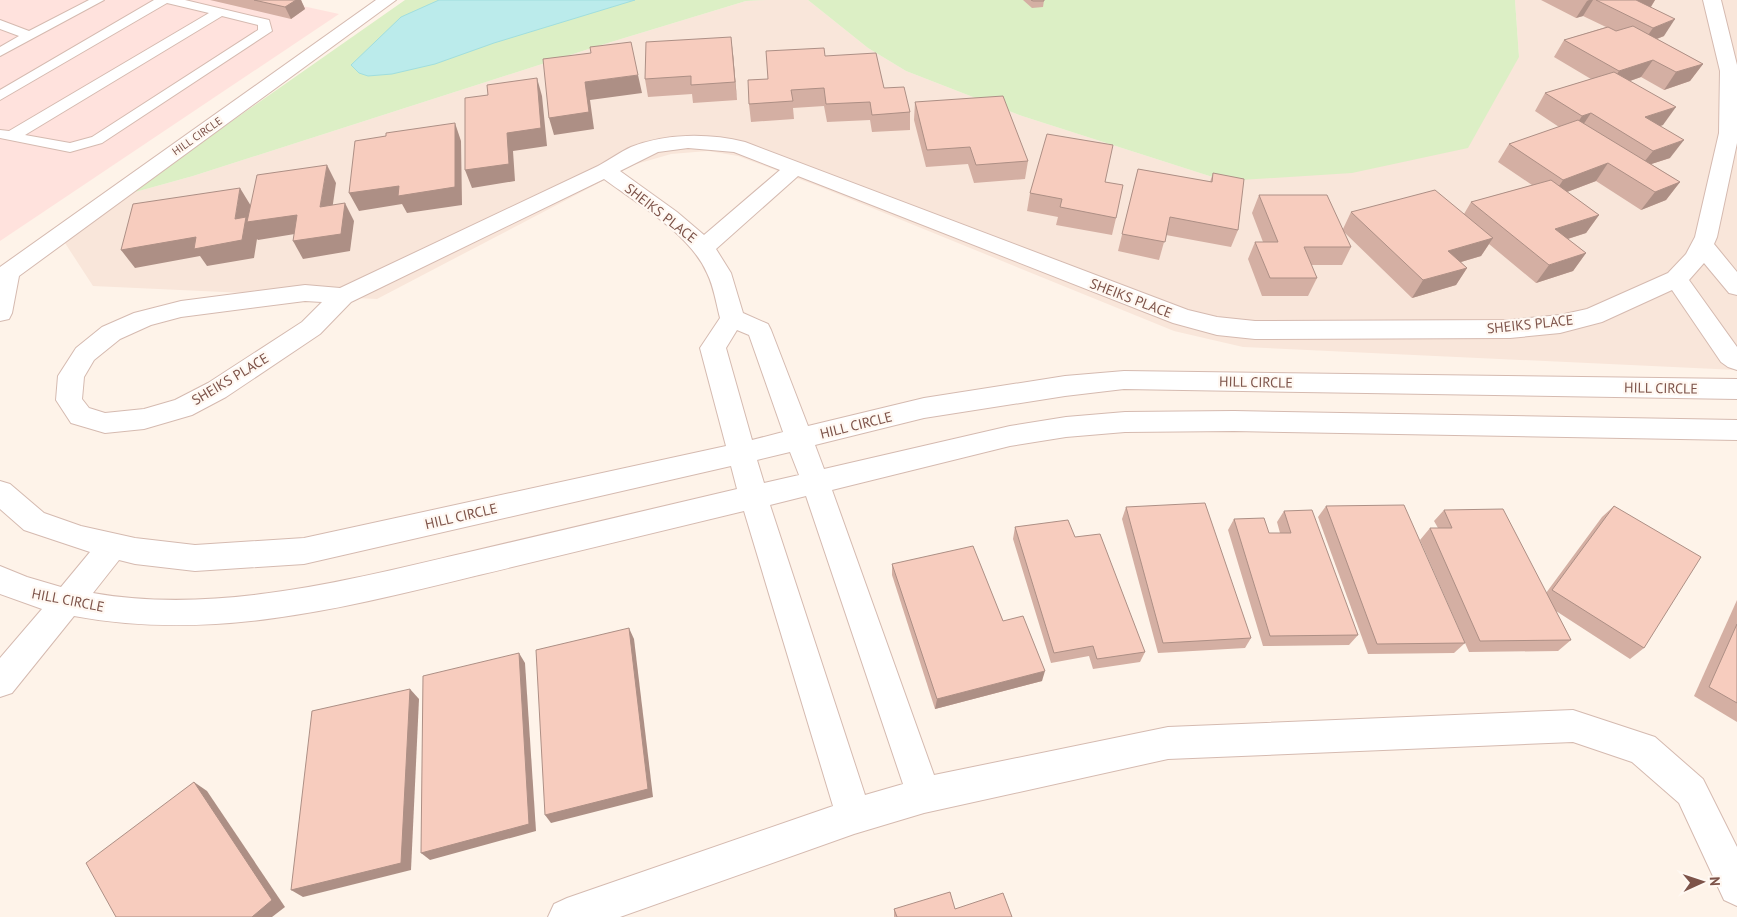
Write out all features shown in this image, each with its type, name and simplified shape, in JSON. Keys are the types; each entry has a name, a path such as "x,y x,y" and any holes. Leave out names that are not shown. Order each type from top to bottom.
{"street":[{"name":"HILL CIRCLE","path":"0,313 4,276 158,163 387,0"},
{"path":"1712,0 1729,71 1729,133 1702,245 1696,258 1676,279 1730,356 1737,361"},
{"name":"SHEIKS PLACE","path":"343,296 305,293 181,309 143,319 111,333 85,354 71,376 69,400 80,416 105,423 144,419 182,408 218,390 311,328 343,296 605,170 642,150 673,143 704,142 738,146 1182,318 1216,326 1255,330 1510,329 1560,324 1593,316 1676,279"},
{"path":"704,247 796,167"},
{"name":"SHEIKS PLACE","path":"605,170 687,231 704,247 719,273 732,318"},
{"path":"1702,245 1737,287"},
{"path":"854,816 753,496 713,348 732,318 759,330 815,481 924,795"},
{"name":"HILL CIRCLE","path":"0,492 34,522 80,538 135,551 195,558 304,551 742,453 924,408 1065,386 1124,380 1737,390"},
{"name":"HILL CIRCLE","path":"0,579 17,589 89,607 179,614 251,609 329,596 426,575 815,481 1010,436 1066,427 1125,422 1234,421 1737,430"},
{"path":"0,682 113,546"},
{"path":"567,917 854,816 924,795 1168,743 1573,726 1643,749 1691,792 1737,887"}],"lane":[{"path":"0,52 98,0"},
{"path":"0,96 163,0"},
{"path":"6,135 70,148 97,140 265,31 264,23 170,0"},
{"path":"6,135 220,12"},
{"path":"0,24 30,36"}],"shaded area":[{"path":"0,0 275,0 339,14 0,241"},
{"path":"808,0 868,48 906,71 1022,116 1225,181 1519,57 1515,0 1737,0 1737,370 1243,347 1174,331 823,188 738,156 708,151 671,154 633,165 377,299 93,286 65,243 103,211 128,194 193,176 598,46 746,1"}],"green space":[{"path":"405,0 765,0 746,1 598,46 193,176 128,194"},
{"path":"808,0 1515,0 1519,57 1468,148 1352,173 1225,181 1022,116 906,71 868,48"}],"water":[{"path":"439,0 635,0 494,43 435,64 392,74 368,76 359,73 351,65 401,17"}],"building":[{"path":"254,0 296,0 285,7"},
{"path":"1596,0 1636,0 1675,19 1653,28"},
{"path":"1633,26 1703,64 1676,72 1653,60 1619,71 1564,40 1608,27 1616,31"},
{"path":"731,37 735,82 691,85 691,76 645,79 646,42"},
{"path":"631,42 638,75 585,82 589,112 549,118 543,59 591,53 590,47"},
{"path":"824,48 825,56 876,53 884,88 904,87 910,112 872,115 870,102 826,104 824,88 791,90 793,101 749,104 748,80 768,79 766,51"},
{"path":"1614,72 1676,107 1645,117 1684,140 1653,151 1591,113 1582,116 1545,93"},
{"path":"537,78 541,128 507,133 509,164 465,170 465,98 488,95 487,85"},
{"path":"1003,96 1028,161 976,165 970,147 927,150 915,102"},
{"path":"1578,120 1680,182 1655,192 1608,163 1563,180 1509,144"},
{"path":"455,123 455,187 398,196 399,186 349,193 355,141 386,136 386,133"},
{"path":"1047,134 1113,145 1105,182 1123,185 1116,218 1060,207 1062,199 1030,193"},
{"path":"327,165 320,207 345,203 341,234 293,241 297,215 247,222 257,175"},
{"path":"1138,169 1212,182 1213,173 1244,179 1238,230 1170,217 1165,242 1122,234"},
{"path":"1551,180 1599,215 1555,229 1586,253 1549,265 1471,202"},
{"path":"240,188 235,219 246,217 242,240 194,249 196,237 121,250 133,204"},
{"path":"1435,190 1493,238 1448,251 1467,268 1423,280 1351,212"},
{"path":"1259,195 1327,195 1351,247 1304,247 1317,278 1270,278 1255,242 1278,242"},
{"path":"1205,503 1251,638 1163,643 1126,507"},
{"path":"1404,505 1465,643 1377,644 1326,506"},
{"path":"1614,506 1701,557 1644,648 1552,590"},
{"path":"1503,509 1571,640 1480,641 1430,528 1452,528 1444,510"},
{"path":"1312,510 1358,635 1270,636 1234,519 1264,518 1269,533 1291,533 1284,511"},
{"path":"1068,520 1075,537 1100,534 1145,652 1097,659 1093,646 1054,653 1015,527"},
{"path":"973,546 1003,621 1023,616 1045,671 937,699 892,564"},
{"path":"1737,624 1737,703 1709,687"},
{"path":"629,628 648,789 545,815 536,650"},
{"path":"519,653 529,824 421,853 423,676"},
{"path":"410,689 401,863 291,890 312,711"},
{"path":"194,782 272,900 252,917 116,917 86,863"},
{"path":"950,892 955,909 1003,893 1012,917 897,917 894,909"}]}
